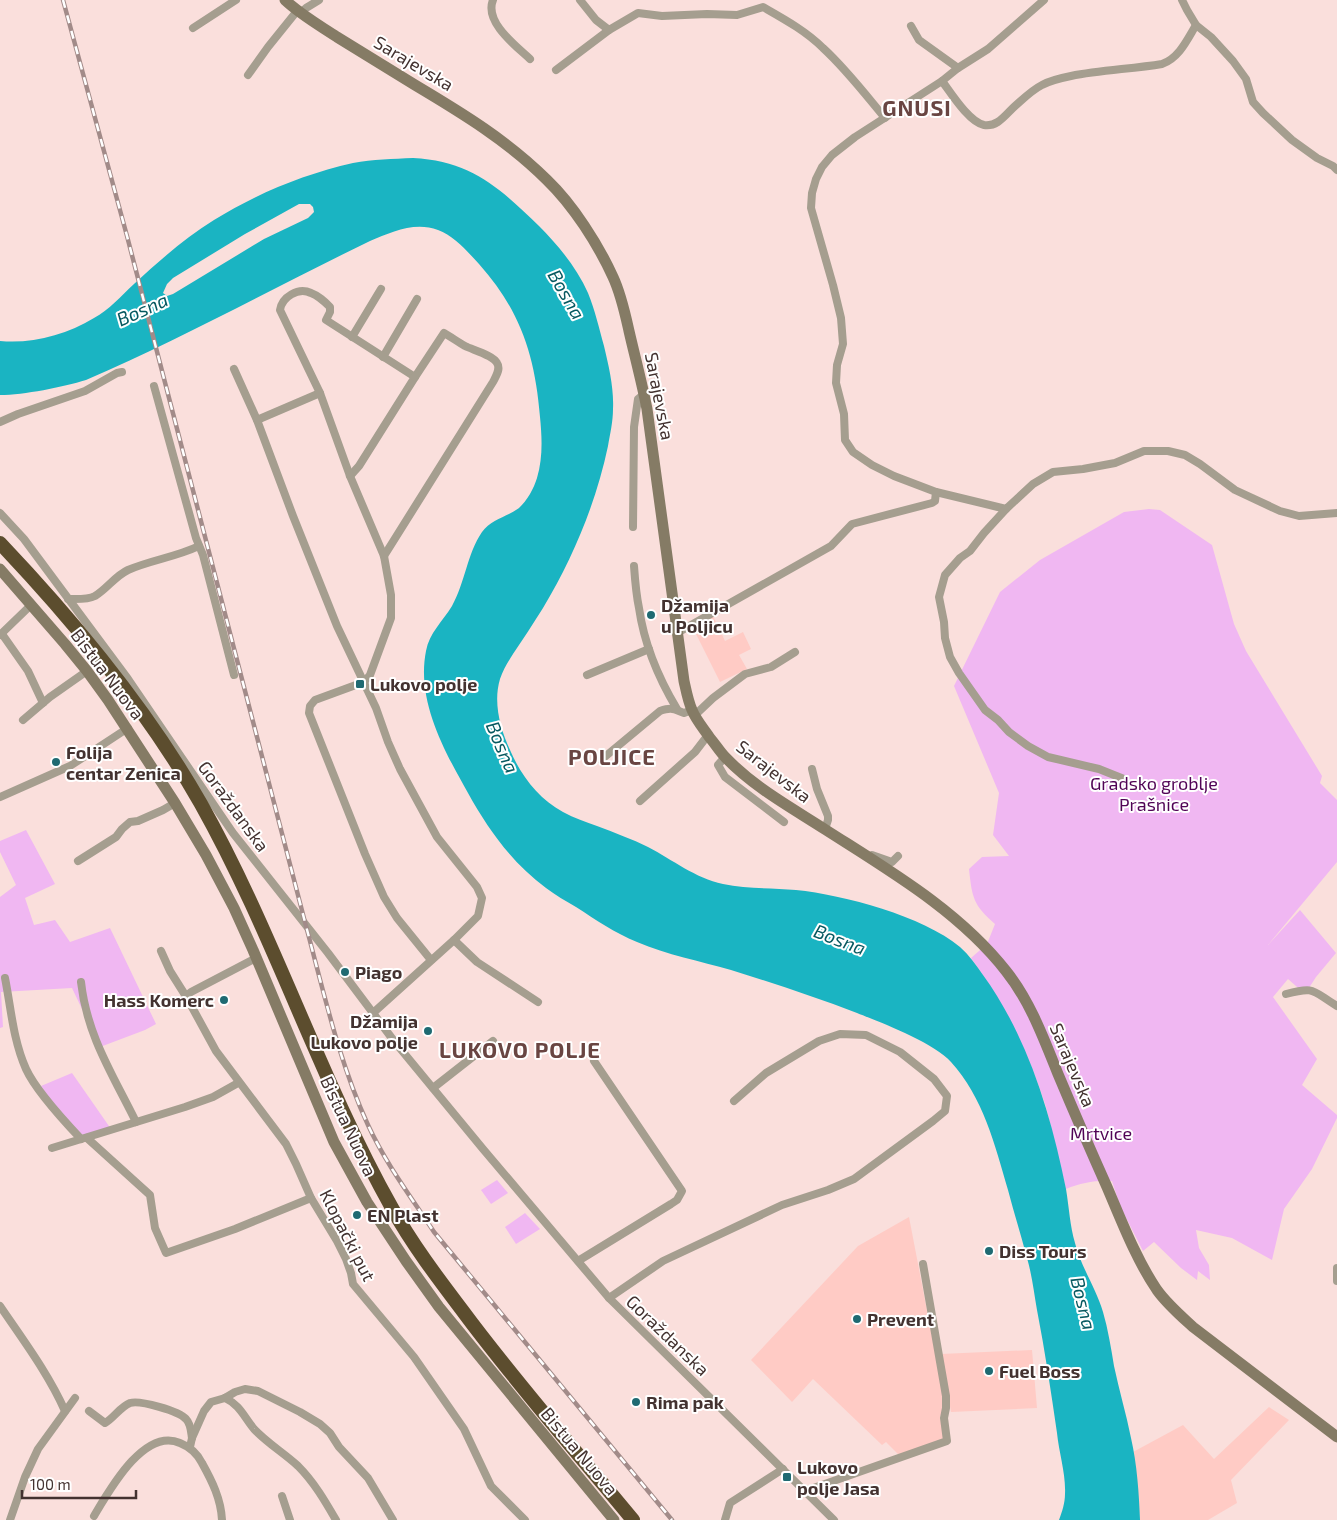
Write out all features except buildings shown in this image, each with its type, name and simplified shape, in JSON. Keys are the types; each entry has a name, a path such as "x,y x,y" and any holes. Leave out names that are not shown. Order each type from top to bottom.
{"highway":[{"path":"0,543 33,578 117,677 201,804 260,923 305,1028 354,1134 393,1210 417,1247 498,1358 634,1520"}],"main road":[{"name":"Sarajevska","path":"285,0 299,12 497,136 549,181 572,210 593,240 613,277 624,305 644,394 684,681 693,713 725,757 765,790 946,911 1007,972 1025,1000 1042,1034 1120,1218 1158,1292 1193,1326 1335,1431"},
{"name":"Bistua Nuova","path":"0,569 87,671 128,728 206,855 234,908 334,1142 367,1202 439,1307 614,1520"}],"street":[{"path":"193,28 236,0"},
{"path":"248,75 299,12 319,0"},
{"path":"493,0 491,5 492,14 503,34 530,58"},
{"path":"580,0 596,20 609,30"},
{"path":"1006,509 936,492 894,476 872,465 853,452 845,440 844,414 836,383 836,364 843,344 841,318 811,208 812,193 822,167 832,155 855,137 988,49 1044,0"},
{"path":"1182,0 1196,25 1211,36 1246,79 1253,102 1263,113 1292,140 1337,170"},
{"path":"556,70 609,30 638,14 662,16 737,14 765,4 822,47 841,66 885,118"},
{"path":"942,81 974,120 981,124 991,125 1004,118 1013,108 1042,85 1101,71 1162,64 1171,61 1196,25"},
{"path":"910,26 919,40 958,68"},
{"path":"352,337 381,289"},
{"path":"415,377 326,320 330,307 323,299 309,291 297,292 286,297 281,303 280,310 320,393 350,476 384,556 391,595 391,618 370,675 364,682 315,700 310,706 309,713 384,897 397,918 431,960"},
{"path":"382,357 417,299"},
{"path":"350,476 359,466 444,333 496,360 499,365 493,382 384,556"},
{"path":"234,369 257,420 337,626 376,708 388,742 414,796 437,837 477,887 482,898 478,916 373,1013"},
{"path":"0,422 85,391 122,372"},
{"path":"154,386 203,555 234,675"},
{"path":"257,420 320,393"},
{"path":"634,527 634,427 638,399 644,394"},
{"path":"1124,779 1099,769 1048,757 1028,746 1009,732 985,710 958,673 950,657 939,597 945,575 960,558 970,551 1006,509 1033,484 1053,472 1115,463 1144,451 1168,451 1185,455 1235,490 1280,511 1299,516 1337,513"},
{"path":"677,632 831,546 852,524 932,503 935,500 936,492"},
{"name":"Goraždanska","path":"0,513 24,539 128,679 233,833 433,1088 609,1298 834,1520"},
{"path":"68,599 88,598 96,595 114,579 128,570 186,552 199,546"},
{"path":"634,566 639,610 649,649 677,709"},
{"path":"31,605 1,635 28,671 43,703"},
{"path":"587,675 649,649"},
{"path":"601,760 660,711 669,708 677,709 684,713 693,713 745,674 771,666 795,652"},
{"path":"23,720 87,671"},
{"path":"0,797 70,766 128,728"},
{"path":"640,801 695,752 708,735"},
{"path":"725,757 718,765 725,777 784,822"},
{"path":"812,769 817,789 828,816 825,829"},
{"path":"78,861 113,839 130,822 138,821 175,803"},
{"path":"869,858 874,855 892,862 898,856"},
{"path":"454,940 477,962 538,1002"},
{"name":"Klopački put","path":"161,951 170,971 216,1051 238,1083 286,1144 312,1198 337,1241 351,1273 353,1284 414,1357 458,1421 491,1486 525,1520"},
{"path":"186,996 256,958"},
{"path":"4,978 18,1046 27,1071 42,1093 84,1138 150,1195 155,1228 166,1254 312,1198"},
{"path":"81,982 85,1004 98,1048 136,1122"},
{"path":"1286,994 1310,990 1337,1006"},
{"path":"609,1298 663,1261 782,1205 828,1190 854,1179 945,1111 947,1096 934,1079 900,1052 866,1035 840,1034 819,1041 766,1073 734,1101"},
{"path":"433,1088 493,1041"},
{"path":"578,1261 678,1200 682,1191 594,1061"},
{"path":"52,1148 213,1097 238,1083"},
{"path":"805,1491 947,1441 944,1418 946,1396 923,1264"},
{"path":"1337,1268 1337,1281"},
{"path":"0,1306 38,1360 57,1392 65,1411"},
{"path":"190,1447 204,1411 211,1402 226,1398 235,1392 245,1389 258,1391 300,1412 320,1424 330,1433 339,1447 368,1478 393,1520"},
{"path":"10,1520 25,1476 38,1449 75,1398"},
{"path":"226,1398 240,1408 254,1428 299,1467 323,1497 336,1520"},
{"path":"89,1411 105,1423 112,1419 122,1408 138,1402 177,1412 187,1420 191,1428 192,1438"},
{"path":"94,1516 127,1467 140,1453 151,1445 168,1439 178,1441 190,1447 200,1459 217,1492 222,1520"},
{"path":"725,1520 730,1503 783,1470"},
{"path":"282,1496 290,1520"}],"shaded area":[{"path":"713,616 725,641 743,632 751,649 739,655 747,669 720,682 692,626"},
{"name":"Prevent","path":"909,1217 943,1394 944,1410 940,1416 944,1440 899,1455 886,1442 882,1445 813,1379 792,1402 751,1360 858,1246"},
{"path":"1032,1350 1037,1408 951,1412 941,1354"},
{"path":"1269,1407 1289,1420 1231,1480 1237,1503 1208,1520 1140,1520 1133,1452 1183,1425 1214,1459"}],"green space":[{"name":"Gradsko groblje Prašnice","path":"1149,509 1160,510 1212,545 1234,624 1246,651 1322,776 1320,783 1337,800 1337,862 1268,945 1300,910 1336,953 1305,994 1288,979 1273,997 1317,1059 1302,1085 1337,1115 1337,1118 1312,1169 1284,1209 1272,1260 1232,1238 1196,1230 1199,1248 1209,1265 1210,1280 1198,1271 1197,1280 1181,1268 1154,1242 1143,1251 1120,1206 1112,1181 1088,1182 1066,1189 1046,1107 1032,1067 1005,1011 971,958 987,944 995,924 982,911 975,900 969,869 982,857 1009,856 993,835 999,793 954,686 1000,592 1040,560 1124,512"},
{"path":"26,830 55,884 25,898 34,925 55,920 70,942 110,928 156,1024 100,1047 72,988 1,992 3,1027 0,1028 0,897 16,885 0,852 0,841"},
{"path":"72,1073 111,1129 91,1136 75,1130 62,1116 41,1086"},
{"path":"497,1180 508,1193 491,1204 481,1190"},
{"path":"525,1213 540,1229 516,1244 505,1227"}],"water":[{"name":"Bosna","path":"413,158 433,160 452,165 483,179 525,212 546,233 573,266 584,284 599,326 611,378 613,414 611,428 603,467 590,509 574,550 554,589 509,660 500,679 497,706 503,733 514,760 525,778 554,807 576,818 642,844 703,878 732,886 796,890 859,902 926,926 960,947 969,957 999,999 1013,1024 1025,1050 1045,1105 1060,1161 1075,1243 1100,1303 1106,1325 1133,1448 1140,1520 1059,1520 1064,1501 1065,1486 1029,1264 987,1122 972,1090 951,1062 920,1040 857,1013 747,975 648,947 606,926 549,891 522,868 484,820 450,761 435,725 425,689 426,651 433,633 452,606 473,550 482,532 494,521 519,508 530,494 536,482 542,448 538,395 523,334 515,316 493,281 465,249 455,240 438,230 412,227 395,231 370,241 193,330 86,380 43,390 0,395 0,341 36,340 60,334 94,318 110,307 172,250 193,234 214,220 264,193 299,179 353,163","holes":["299,204 310,204 314,212 308,218 264,239 173,294 167,296 163,293 167,284 173,278 245,234"]}],"railway":[{"path":"63,0 127,236 326,1002 340,1052 358,1101 383,1153 434,1232 672,1520"}],"place":[{"name":"Džamija u Poljicu","path":"651,615"},
{"name":"Lukovo polje","path":"360,684"},
{"name":"Folija centar Zenica","path":"56,762"},
{"name":"Piago","path":"345,972"},
{"name":"Hass Komerc","path":"224,1000"},
{"name":"Džamija Lukovo polje","path":"428,1031"},
{"name":"EN Plast","path":"357,1215"},
{"name":"Diss Tours","path":"989,1251"},
{"name":"Prevent","path":"857,1319"},
{"name":"Fuel Boss","path":"989,1371"},
{"name":"Rima pak","path":"636,1402"},
{"name":"Lukovo polje Jasa","path":"787,1477"}],"district":[{"name":"GNUSI","path":"917,107"},
{"name":"POLJICE","path":"612,756"},
{"name":"LUKOVO POLJE","path":"520,1049"}],"park label":[{"name":"Mrtvice","path":"1101,1133"}]}
